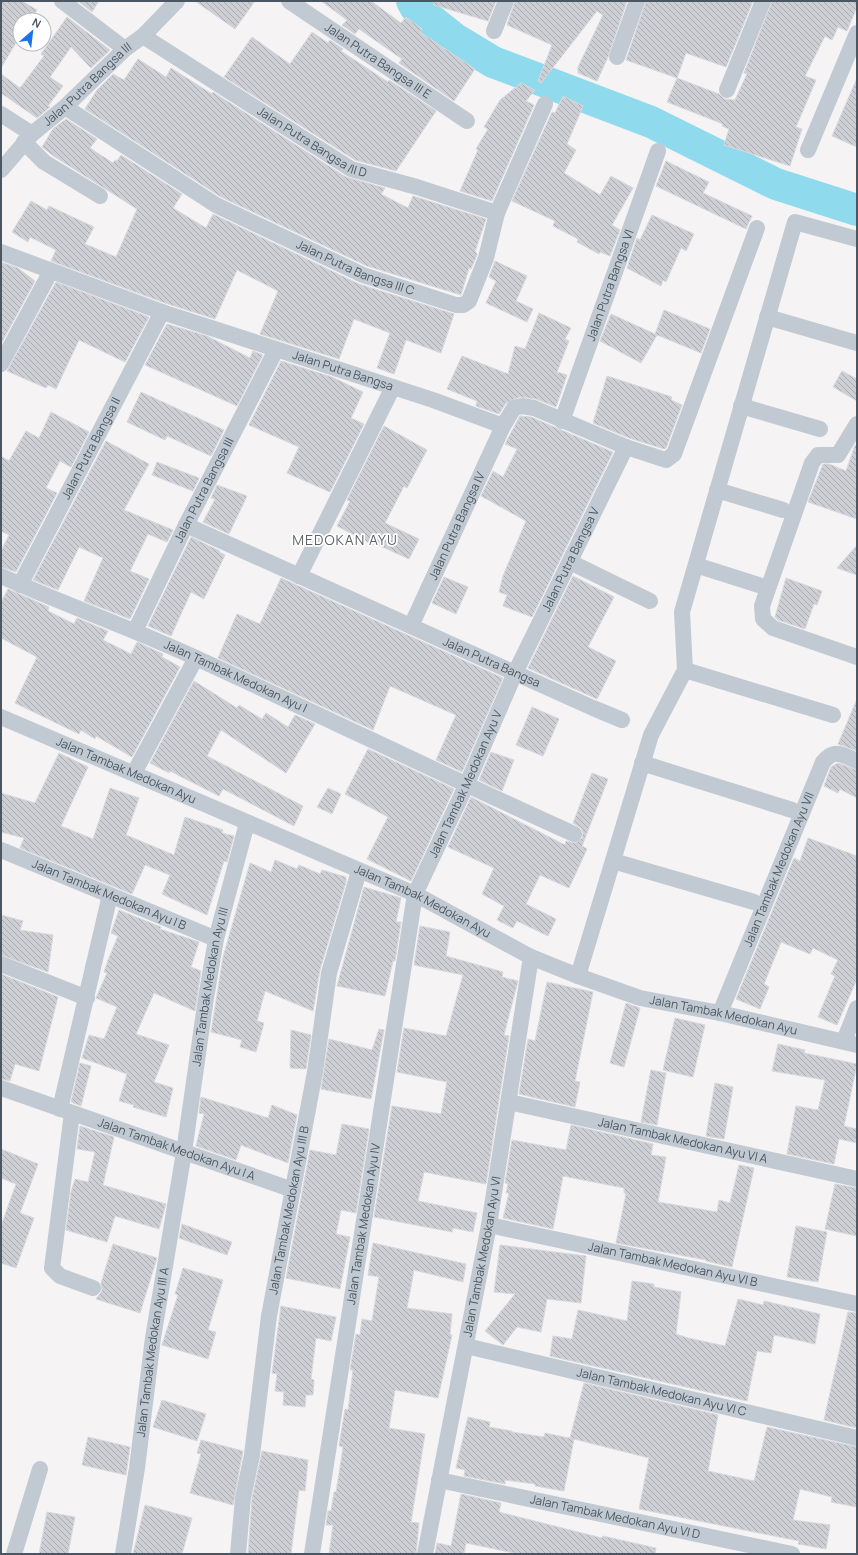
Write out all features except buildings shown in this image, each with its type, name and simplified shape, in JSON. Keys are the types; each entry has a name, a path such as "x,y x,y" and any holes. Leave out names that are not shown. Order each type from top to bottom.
{"street":[{"path":"62,1 125,49"},
{"name":"Jalan Putra Bangsa III","path":"1,170 28,138 65,107 125,49 143,36 177,1"},
{"name":"Jalan Putra Bangsa III E","path":"289,1 467,121"},
{"path":"494,31 506,1"},
{"path":"617,57 637,1"},
{"path":"727,90 763,1"},
{"path":"808,150 857,33"},
{"name":"Jalan Putra Bangsa III D","path":"143,36 351,169 417,187 497,213"},
{"name":"Jalan Putra Bangsa III C","path":"65,107 228,211 363,275 456,305 463,305 469,301 486,258 497,213 545,104"},
{"path":"1,114 28,138 44,162 100,196"},
{"name":"Jalan Putra Bangsa VI","path":"562,421 658,151"},
{"path":"578,976 651,735 685,670 682,612 795,222 857,240"},
{"path":"503,426 514,408 522,406 534,408 562,421 661,459 666,460 674,454 757,228"},
{"name":"Jalan Putra Bangsa","path":"1,252 162,312 393,387 503,426"},
{"path":"1,364 51,271"},
{"name":"Jalan Putra Bangsa II","path":"20,585 162,312"},
{"path":"767,317 857,343"},
{"name":"Jalan Putra Bangsa III","path":"135,631 186,525 276,350"},
{"path":"299,576 393,387"},
{"path":"742,406 820,429"},
{"path":"855,652 773,628 763,618 762,606 812,463 818,455 838,455 857,424"},
{"name":"Jalan Putra Bangsa IV","path":"411,626 503,426"},
{"name":"Jalan Putra Bangsa V","path":"515,673 626,446"},
{"path":"717,490 783,510"},
{"name":"Jalan Putra Bangsa","path":"186,525 622,720"},
{"path":"570,562 650,601"},
{"path":"696,565 759,584"},
{"name":"Jalan Tambak Medokan Ayu I","path":"1,576 135,631 196,658 466,786 574,834"},
{"path":"134,773 196,658"},
{"path":"685,670 833,715"},
{"name":"Jalan Tambak Medokan Ayu V","path":"415,894 466,786 515,673"},
{"name":"Jalan Tambak Medokan Ayu","path":"1,717 415,894 531,957 578,976 640,998 720,1013 851,1043"},
{"name":"Jalan Tambak Medokan Ayu VII","path":"720,1013 823,762 829,755 837,753 857,761"},
{"path":"642,762 792,810"},
{"name":"Jalan Tambak Medokan Ayu III","path":"184,1152 216,939 247,823"},
{"name":"Jalan Tambak Medokan Ayu I B","path":"1,850 216,939"},
{"path":"613,861 754,902"},
{"name":"Jalan Tambak Medokan Ayu III B","path":"238,1554 243,1498 252,1455 269,1316 315,1072 329,973 359,871"},
{"name":"Jalan Tambak Medokan Ayu IV","path":"312,1554 415,894"},
{"path":"94,1288 60,1276 52,1268 66,1111 87,998 110,895"},
{"name":"Jalan Tambak Medokan Ayu VI","path":"425,1554 489,1225 531,957"},
{"path":"1,964 87,998"},
{"path":"851,1043 857,1008"},
{"name":"Jalan Tambak Medokan Ayu I A","path":"1,1088 293,1190"},
{"name":"Jalan Tambak Medokan Ayu VI A","path":"509,1102 857,1179"},
{"name":"Jalan Tambak Medokan Ayu III A","path":"123,1554 137,1468 153,1338 184,1152"},
{"name":"Jalan Tambak Medokan Ayu VI B","path":"489,1225 857,1304"},
{"name":"Jalan Tambak Medokan Ayu VI C","path":"466,1346 857,1438"},
{"path":"14,1554 40,1469"},
{"name":"Jalan Tambak Medokan Ayu VI D","path":"439,1480 792,1554"}],"waterway":[{"path":"412,1 416,8 455,39 493,62 651,122 776,184 857,210"}],"district":[{"name":"MEDOKAN AYU","path":"345,540"}]}
